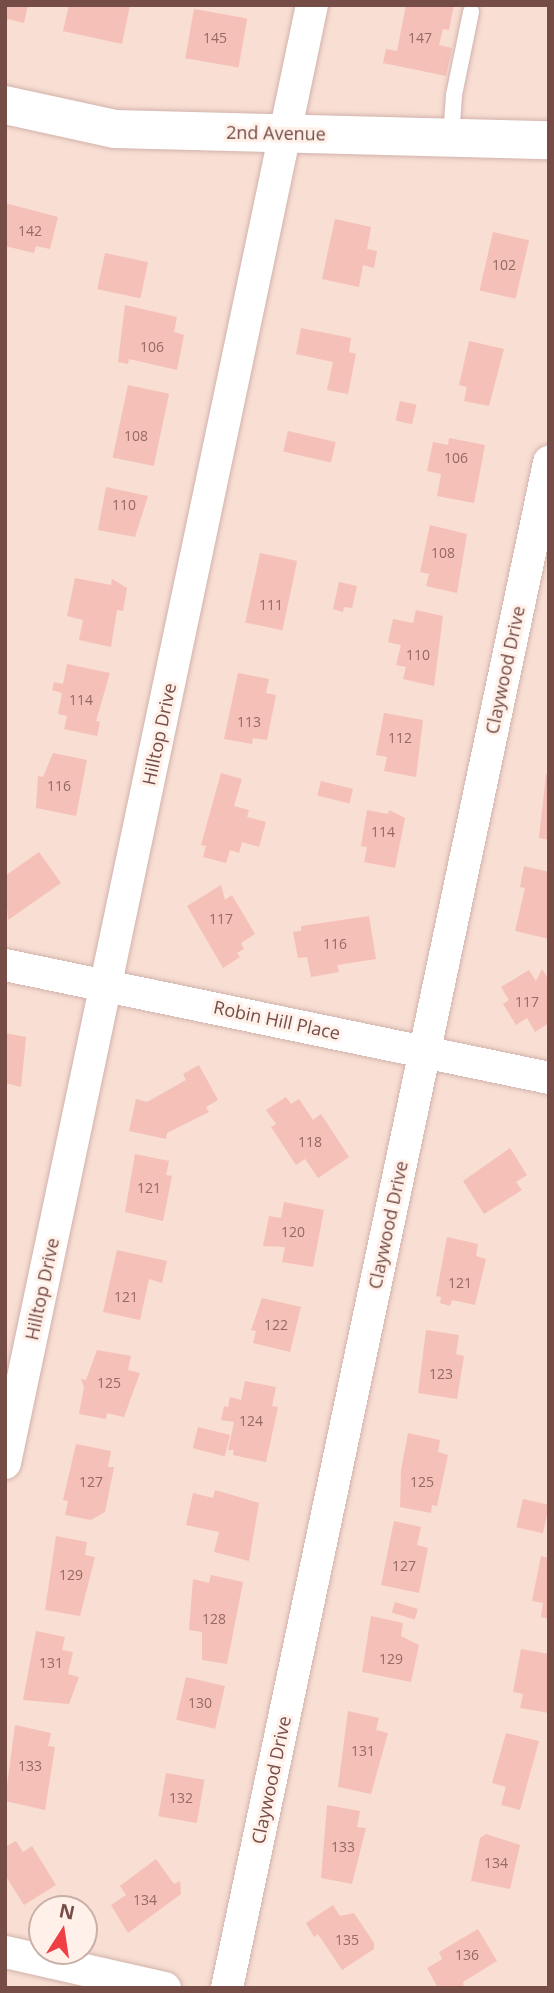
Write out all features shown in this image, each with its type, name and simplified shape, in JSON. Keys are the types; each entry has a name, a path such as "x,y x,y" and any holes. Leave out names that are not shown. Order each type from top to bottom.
{"street":[{"name":"Hilltop Drive","path":"5,1463 312,5"},
{"name":"2nd Avenue","path":"5,105 115,129 549,140"},
{"name":"Claywood Drive","path":"228,1988 549,462"},
{"name":"Robin Hill Place","path":"5,965 549,1078"},
{"path":"5,1952 165,1988"}],"lane":[{"path":"451,138 471,12"}],"shaded area":[{"path":"5,5 549,5 549,1988 5,1988"}],"building":[{"path":"5,5 28,5 24,23 8,19 5,25"},
{"path":"69,5 130,5 122,44 63,31"},
{"path":"406,5 454,5 449,30 443,29 439,45 452,48 446,76 383,63 386,49 397,51"},
{"path":"194,9 247,18 238,68 185,58"},
{"path":"5,203 58,217 50,249 36,246 34,253 5,246"},
{"path":"335,219 371,227 367,249 377,251 374,268 363,265 359,287 322,279"},
{"path":"493,232 529,240 516,299 480,290"},
{"path":"105,253 148,262 140,298 97,289"},
{"path":"125,305 177,317 174,332 184,335 177,370 129,359 128,364 118,362"},
{"path":"301,328 351,338 349,352 356,354 348,394 327,390 333,362 296,354"},
{"path":"469,341 504,349 489,406 464,401 467,387 459,385"},
{"path":"128,385 169,394 154,466 113,457"},
{"path":"400,401 417,405 412,424 396,420"},
{"path":"288,431 336,442 331,462 283,451"},
{"path":"449,438 485,445 474,503 437,496 441,474 427,471 433,442 448,445"},
{"path":"106,487 148,496 135,537 98,530"},
{"path":"430,525 467,534 457,593 426,586 429,574 420,572"},
{"path":"260,553 297,561 282,630 245,622"},
{"path":"75,578 111,585 112,579 127,588 123,611 117,610 111,647 79,640 83,620 67,616"},
{"path":"339,582 357,586 352,608 344,607 343,612 333,609"},
{"path":"416,610 443,616 434,686 403,679 406,667 396,665 401,645 388,642 393,619 413,623"},
{"path":"67,664 110,673 96,721 100,722 97,736 64,729 67,716 58,714 62,693 52,690 54,682 63,684"},
{"path":"238,673 269,679 266,693 276,695 267,740 253,738 252,744 224,739"},
{"path":"384,713 423,720 416,777 384,771 387,757 376,755"},
{"path":"53,753 87,760 76,816 36,808 38,776 43,777"},
{"path":"221,773 242,779 234,806 249,810 247,817 266,822 259,847 242,842 239,853 230,850 226,863 203,857 206,846 201,845"},
{"path":"546,774 549,775 549,840 539,838"},
{"path":"321,781 353,789 349,804 317,796"},
{"path":"367,810 388,814 389,810 405,818 395,868 364,862 367,847 361,846"},
{"path":"39,852 61,883 8,920 5,876"},
{"path":"524,866 549,872 549,939 515,931 525,888 520,887"},
{"path":"221,885 225,900 232,895 255,934 241,943 244,949 237,953 240,957 223,968 187,906"},
{"path":"369,916 376,959 337,965 339,972 311,977 307,957 298,958 293,932 301,931 301,926"},
{"path":"542,969 549,980 549,1023 535,1032 527,1018 516,1025 503,1004 509,1000 501,987 529,970 536,981"},
{"path":"5,1033 26,1037 21,1087 5,1083"},
{"path":"199,1065 218,1100 206,1107 209,1112 167,1133 166,1139 129,1131 136,1099 147,1102 186,1080 183,1074"},
{"path":"286,1097 291,1104 299,1099 313,1120 321,1114 349,1157 318,1178 305,1159 296,1165 271,1127 276,1124 266,1110"},
{"path":"510,1148 527,1175 516,1182 522,1190 484,1214 463,1181"},
{"path":"135,1154 169,1161 166,1175 172,1176 163,1221 125,1212"},
{"path":"284,1202 324,1210 313,1267 282,1262 285,1247 263,1246 269,1216 281,1218"},
{"path":"447,1237 478,1244 476,1256 486,1259 475,1305 452,1300 450,1306 440,1303 441,1297 436,1296"},
{"path":"117,1250 167,1261 162,1283 149,1279 140,1320 103,1312"},
{"path":"262,1298 301,1307 290,1352 253,1343 256,1331 251,1330"},
{"path":"426,1330 459,1335 456,1354 464,1356 457,1399 418,1393"},
{"path":"97,1350 131,1356 128,1370 140,1373 124,1417 107,1413 106,1419 79,1414 84,1387 81,1379 86,1380"},
{"path":"245,1381 276,1387 272,1406 278,1407 266,1462 233,1455 234,1450 228,1450 234,1422 221,1420 224,1406 228,1407 230,1397 241,1400"},
{"path":"198,1427 230,1435 225,1456 193,1448"},
{"path":"408,1433 440,1440 438,1452 448,1455 437,1506 432,1505 431,1513 400,1507 401,1470"},
{"path":"76,1444 111,1451 108,1467 114,1467 105,1512 91,1520 65,1515 68,1501 63,1500"},
{"path":"215,1490 259,1503 249,1561 214,1552 219,1532 186,1525 193,1493 213,1498"},
{"path":"523,1499 549,1505 543,1533 516,1527"},
{"path":"394,1521 421,1527 417,1545 428,1548 419,1593 381,1585"},
{"path":"56,1536 87,1542 85,1555 95,1557 80,1616 45,1610"},
{"path":"541,1556 549,1558 549,1619 541,1617 543,1603 532,1601"},
{"path":"211,1575 243,1582 227,1664 202,1660 202,1632 189,1630 193,1579 209,1583"},
{"path":"395,1602 418,1609 415,1620 392,1613"},
{"path":"371,1616 403,1623 401,1636 419,1645 411,1682 362,1672"},
{"path":"36,1631 65,1637 62,1650 73,1652 68,1674 79,1677 69,1704 23,1700"},
{"path":"521,1649 549,1654 549,1713 520,1708 523,1694 513,1692"},
{"path":"186,1677 225,1686 215,1729 176,1720"},
{"path":"348,1711 379,1718 376,1730 388,1733 371,1794 338,1787"},
{"path":"15,1725 51,1733 48,1746 55,1747 45,1810 5,1801"},
{"path":"506,1733 539,1741 520,1810 501,1805 506,1787 492,1783"},
{"path":"166,1773 204,1780 197,1823 158,1816"},
{"path":"327,1805 360,1811 357,1827 366,1828 352,1884 321,1878"},
{"path":"486,1834 520,1845 510,1889 471,1881 480,1838"},
{"path":"16,1841 23,1852 32,1846 56,1885 40,1895 28,1895 28,1902 24,1905 5,1875 5,1847"},
{"path":"156,1859 174,1884 180,1881 181,1894 128,1933 111,1905 126,1895 120,1886"},
{"path":"333,1905 340,1916 354,1913 374,1943 374,1949 342,1970 318,1934 314,1937 306,1923"},
{"path":"478,1929 497,1961 463,1982 464,1988 438,1988 427,1968 442,1959 439,1952"}]}
